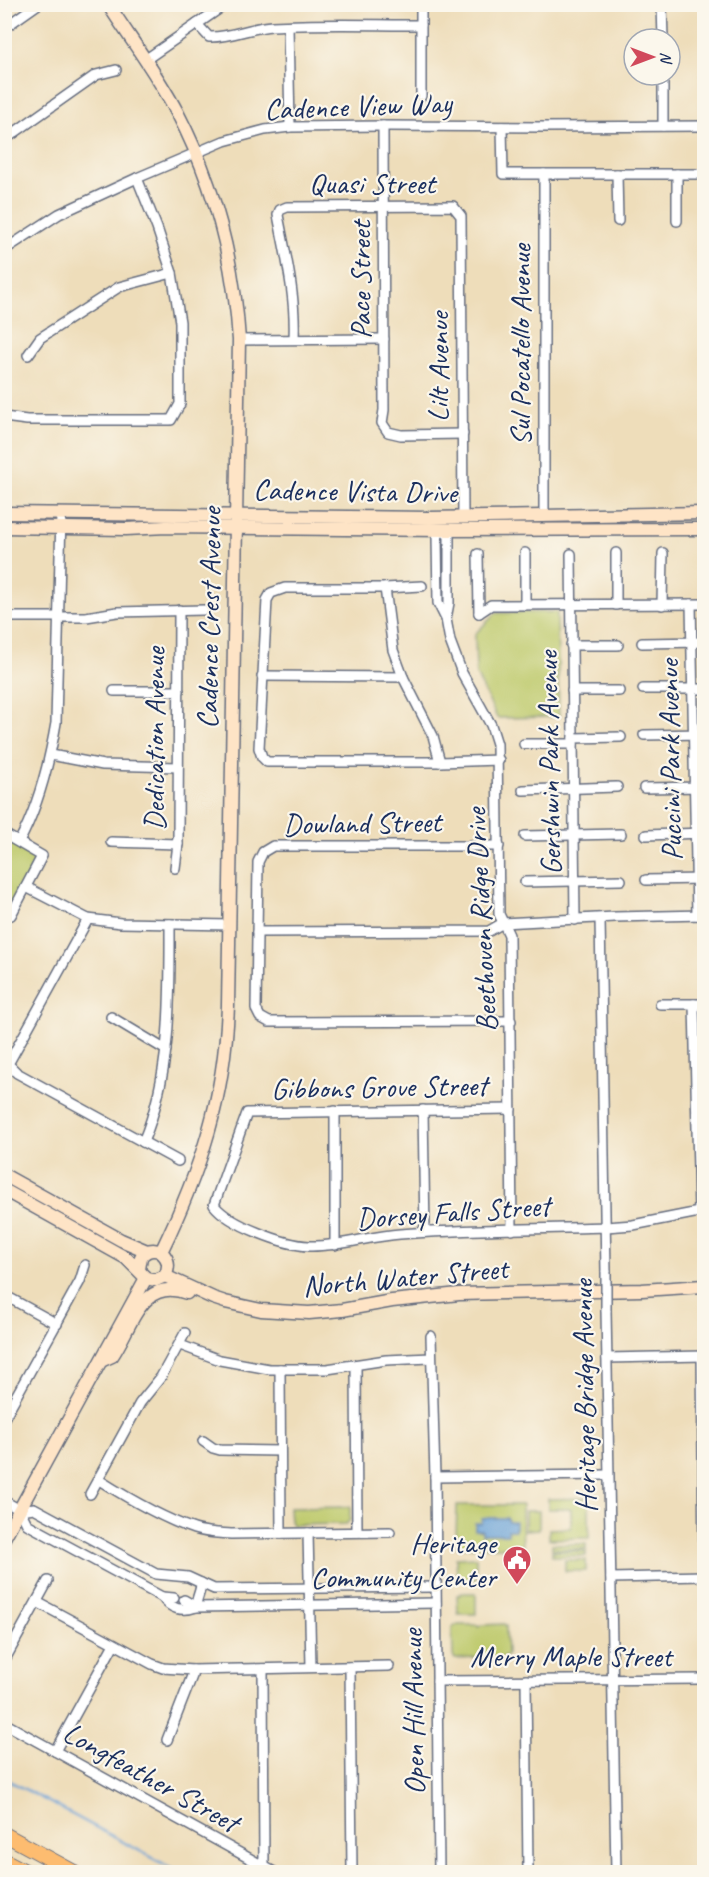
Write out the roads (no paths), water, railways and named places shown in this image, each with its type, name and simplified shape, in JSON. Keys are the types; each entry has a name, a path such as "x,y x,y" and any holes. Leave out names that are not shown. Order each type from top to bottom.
{"main road":[{"path":"4,1834 74,1872"},
{"path":"4,1860 27,1872"}],"street":[{"path":"4,28 26,8 38,4"},
{"name":"Cadence Crest Avenue","path":"108,4 176,111 196,153 216,205 226,247 239,340 227,1024 218,1100 195,1176 161,1252"},
{"path":"145,60 226,4"},
{"path":"421,4 421,96"},
{"path":"662,4 663,27"},
{"path":"197,24 209,37 220,38 244,30 271,26 421,25"},
{"path":"288,26 290,127"},
{"path":"4,140 96,75 116,70"},
{"path":"663,87 663,126"},
{"name":"Cadence View Way","path":"4,250 59,214 137,178 232,138 265,130 290,127 383,126 705,126"},
{"name":"Pace Street","path":"383,126 384,410 382,423 388,432 401,435 463,434"},
{"path":"502,127 503,174 705,174"},
{"name":"Sul Pocatello Avenue","path":"544,174 544,517"},
{"path":"616,174 618,221"},
{"path":"678,174 678,221"},
{"path":"4,417 27,420 171,420 180,404 180,322 172,273 137,178"},
{"name":"Quasi Street","path":"294,338 295,317 292,287 278,215 279,210 287,207 453,206 461,216"},
{"name":"Lilt Avenue","path":"461,216 463,518"},
{"path":"28,355 40,338 119,287 172,273"},
{"path":"239,340 384,339"},
{"name":"Cadence Vista Drive","path":"4,513 236,521 331,529 705,529"},
{"name":"Cadence Vista Drive","path":"4,527 61,528 337,516 463,518 705,513"},
{"path":"19,842 39,798 51,755 56,723 61,514"},
{"path":"331,529 337,516"},
{"path":"430,518 443,530 455,522 485,517"},
{"name":"Beethoven Ridge Drive","path":"443,530 449,536 449,603 446,620 450,641 462,673 491,725 499,760 500,914 509,935 512,1230"},
{"path":"525,553 525,605"},
{"path":"616,553 616,605"},
{"path":"662,605 663,553"},
{"path":"478,554 479,613 491,605 705,604"},
{"name":"Gershwin Park Avenue","path":"571,554 575,920"},
{"path":"422,586 285,588 271,593 267,600 262,676 259,748 262,757 267,762 499,760"},
{"path":"385,588 393,650 403,677 433,736 440,762"},
{"name":"Puccini Park Avenue","path":"691,604 694,734 700,787 701,915"},
{"name":"Dedication Avenue","path":"175,868 178,844 179,610"},
{"path":"4,617 86,617 129,611 204,610"},
{"path":"642,643 705,642"},
{"path":"571,645 618,645"},
{"path":"262,676 403,677"},
{"path":"643,689 705,689"},
{"path":"114,691 179,691"},
{"path":"572,691 619,691"},
{"path":"644,735 705,734"},
{"path":"524,744 621,736"},
{"path":"51,755 103,765 178,767"},
{"path":"524,790 617,787"},
{"path":"644,788 700,787"},
{"path":"646,835 700,833"},
{"path":"4,834 42,856 11,915 4,912"},
{"path":"525,836 621,834"},
{"path":"111,842 178,844"},
{"name":"Dowland Street","path":"257,932 258,862 263,852 273,846 499,846"},
{"path":"646,880 701,879"},
{"path":"525,882 621,880"},
{"path":"26,887 88,919 120,923 230,925"},
{"path":"511,1021 269,1022 260,1017 256,1009 257,932 489,931 503,923 701,915"},
{"path":"88,919 8,1064 17,1073 178,1161"},
{"name":"Heritage Bridge Avenue","path":"600,919 616,1872"},
{"path":"143,1142 151,1121 166,1050 170,990 170,924"},
{"path":"660,1004 705,1004"},
{"path":"694,1004 702,1211"},
{"path":"111,1017 166,1050"},
{"name":"Gibbons Grove Street","path":"214,1205 247,1113 511,1109"},
{"path":"423,1110 425,1232"},
{"path":"335,1111 335,1245"},
{"path":"4,1175 121,1240 147,1251 158,1250 166,1256 169,1266 165,1276 156,1280 142,1274 126,1258 4,1191"},
{"name":"Dorsey Falls Street","path":"214,1205 226,1217 275,1240 308,1246 335,1245 388,1235 425,1232 633,1225 702,1211"},
{"path":"4,1538 100,1362 142,1274 139,1261 143,1253 147,1251"},
{"path":"4,1418 80,1281 85,1265"},
{"name":"North Water Street","path":"165,1276 213,1298 261,1310 309,1313 459,1294 705,1286"},
{"name":"North Water Street","path":"657,1289 705,1279"},
{"path":"100,1362 112,1356 141,1306 156,1291 172,1288 213,1298"},
{"path":"4,1295 57,1324"},
{"path":"90,1494 140,1403 161,1377 185,1333"},
{"name":"Open Hill Avenue","path":"431,1336 435,1477 439,1872"},
{"path":"180,1345 220,1360 279,1369 318,1369 403,1358 431,1358"},
{"path":"607,1358 703,1356 705,1564"},
{"path":"356,1365 357,1532"},
{"path":"279,1369 281,1533"},
{"path":"4,1395 14,1401"},
{"path":"202,1441 213,1448 226,1450 280,1451"},
{"path":"435,1477 608,1476"},
{"path":"99,1480 159,1514 196,1530 231,1534 390,1532"},
{"path":"4,1501 20,1510 27,1524 162,1597 174,1598"},
{"path":"20,1510 34,1508 156,1574 181,1576 214,1589 436,1587"},
{"path":"308,1533 311,1667"},
{"path":"611,1578 705,1576"},
{"path":"4,1661 48,1581"},
{"path":"196,1607 201,1583"},
{"path":"162,1597 166,1604 187,1610 196,1607 436,1603"},
{"path":"184,1600 196,1607"},
{"path":"37,1602 163,1668 193,1670 389,1666"},
{"path":"55,1750 114,1644"},
{"path":"350,1667 352,1872"},
{"path":"264,1669 264,1867"},
{"path":"167,1740 193,1670"},
{"name":"Merry Maple Street","path":"437,1681 705,1679"},
{"path":"526,1680 528,1872"},
{"name":"Longfeather Street","path":"4,1723 274,1872"}],"water":[{"path":"507,1518 508,1522 515,1522 515,1530 508,1530 508,1534 482,1534 482,1530 475,1530 475,1523 482,1523 482,1519"}],"waterway":[{"path":"4,1778 179,1872"}],"place":[{"name":"Heritage Community Center","path":"517,1586"}]}
